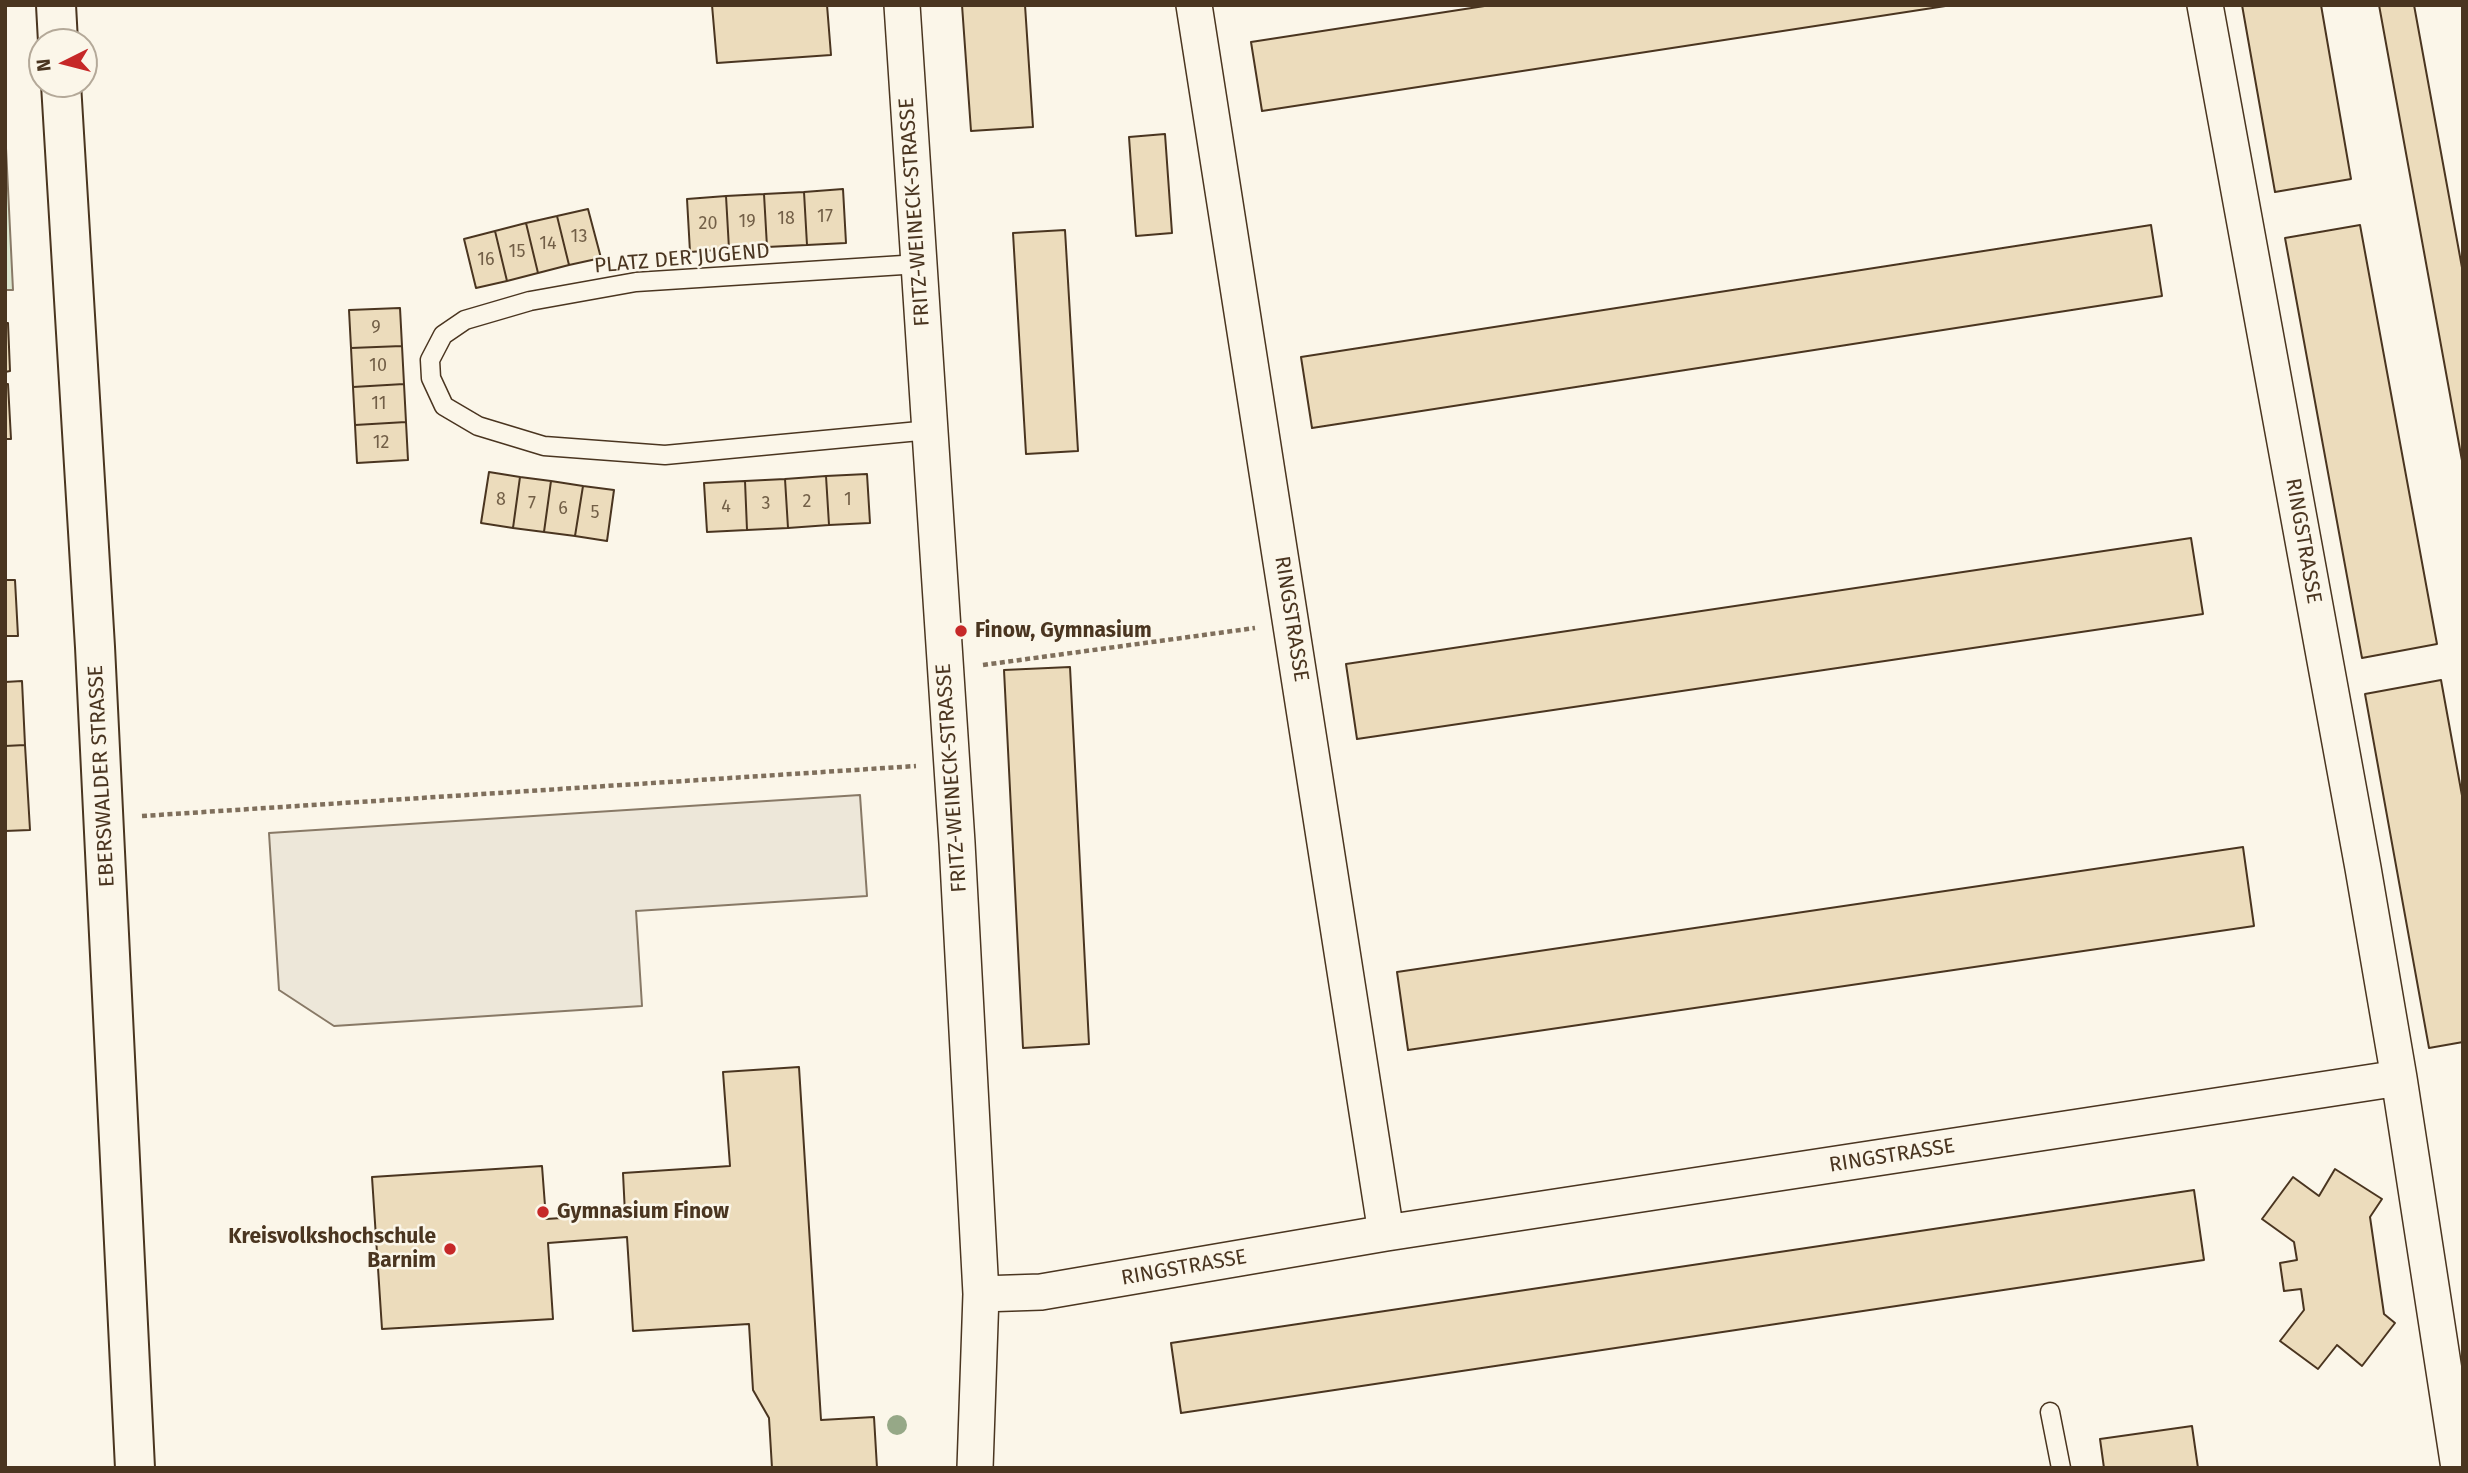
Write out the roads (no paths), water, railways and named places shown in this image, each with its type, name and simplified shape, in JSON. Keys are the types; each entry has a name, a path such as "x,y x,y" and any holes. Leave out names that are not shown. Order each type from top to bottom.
{"main road":[{"path":"56,5 57,28"},
{"name":"EBERSWALDER STRASSE","path":"62,98 95,647 135,1468"}],"street":[{"name":"FRITZ-WEINECK-STRASSE","path":"902,5 952,764 981,1294 975,1468"},
{"name":"RINGSTRASSE","path":"1195,5 1386,1233"},
{"name":"RINGSTRASSE","path":"2205,5 2399,1078 2459,1468"},
{"name":"RINGSTRASSE","path":"981,1294 1041,1292 1386,1233 2399,1078"}],"lane":[{"name":"PLATZ DER JUGEND","path":"919,264 636,282 530,301 465,320 443,335 430,360 431,378 444,406 478,426 544,446 665,455 930,430"},
{"path":"2050,1412 2061,1468"}],"place":[{"name":"Finow, Gymnasium","path":"961,631"},
{"name":"Gymnasium Finow","path":"543,1212"},
{"name":"Kreisvolkshochschule Barnim","path":"450,1249"}]}
